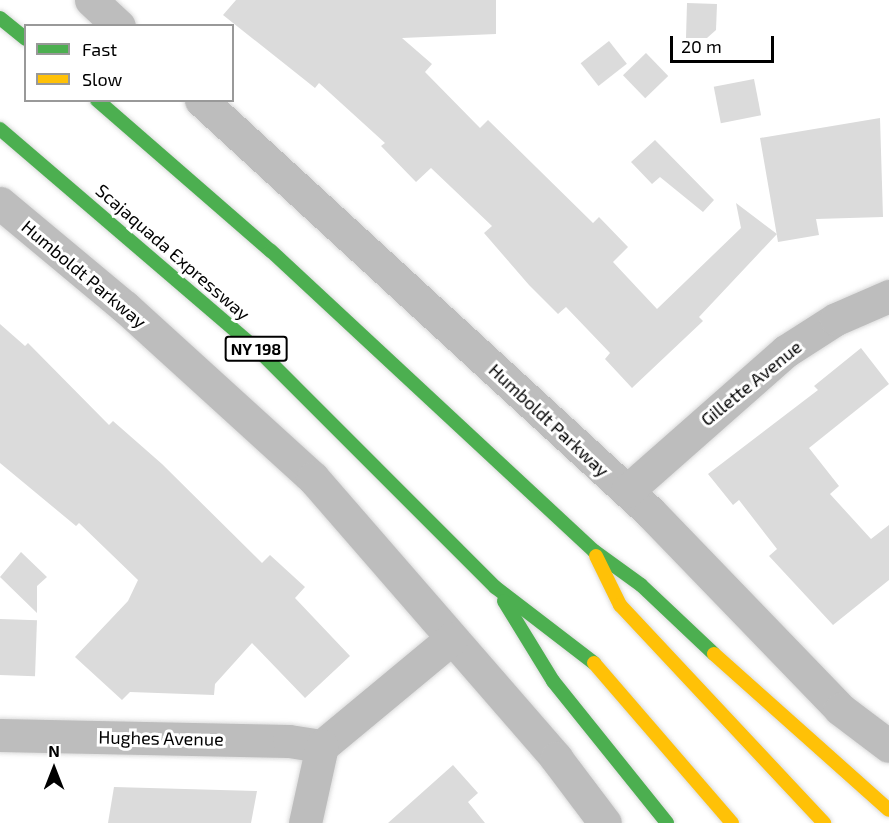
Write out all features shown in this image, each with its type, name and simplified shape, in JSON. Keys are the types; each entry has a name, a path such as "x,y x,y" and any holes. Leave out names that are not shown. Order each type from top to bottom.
{"highway":[{"path":"3,19 24,37"},
{"path":"99,102 271,251 594,551 641,585 770,707 889,810"},
{"name":"Scajaquada Expressway","path":"0,129 259,351 495,587"},
{"path":"594,551 620,605 824,823"},
{"path":"495,587 553,681 667,823"},
{"path":"495,587 589,657 732,823"}],"street":[{"path":"91,0 117,24"},
{"name":"Humboldt Parkway","path":"203,102 627,491 840,709 889,746"},
{"name":"Humboldt Parkway","path":"0,203 126,307 313,478 556,758 605,823"},
{"name":"Gillette Avenue","path":"627,491 786,351 836,319 889,296"},
{"path":"305,823 322,746 451,639"},
{"name":"Hughes Avenue","path":"0,735 289,741 322,746"}],"building":[{"path":"236,0 496,0 496,34 402,38 432,64 425,72 480,128 488,120 593,223 599,217 628,247 613,262 657,309 741,228 736,203 777,234 699,317 703,321 632,388 605,359 610,353 566,307 558,314 529,285 484,233 492,226 431,168 416,182 381,146 385,143 319,83 315,88 223,15"},
{"path":"687,3 717,4 716,30 707,38 686,38"},
{"path":"609,41 627,64 598,86 581,63"},
{"path":"646,53 668,76 645,98 623,75"},
{"path":"754,79 761,115 721,123 714,87"},
{"path":"880,118 883,217 816,219 819,235 778,242 760,138"},
{"path":"655,140 714,200 703,212 660,177 652,184 631,162"},
{"path":"0,324 25,346 28,343 109,425 113,421 162,464 262,563 270,555 305,587 295,598 350,656 305,698 252,643 215,684 214,695 130,692 122,700 75,657 128,601 138,580 79,523 76,526 0,463"},
{"path":"861,348 889,384 809,448 839,486 830,494 871,539 889,525 889,580 833,625 769,556 777,549 739,500 733,505 708,474 818,390 814,386"},
{"path":"21,552 47,577 37,586 37,613 0,577"},
{"path":"0,619 37,620 35,676 0,675"},
{"path":"453,765 478,793 468,802 485,823 388,823"},
{"path":"114,787 257,791 251,823 108,823"}],"traffic: fast":[{"path":"0,18 24,37"},
{"path":"99,102 271,251 594,551 641,585 714,654"},
{"path":"0,129 259,351 495,587 594,663"},
{"path":"504,601 553,681 667,823"}],"traffic: slow":[{"path":"596,556 620,605 824,823"},
{"path":"714,654 889,810"},
{"path":"594,663 732,823"}]}
